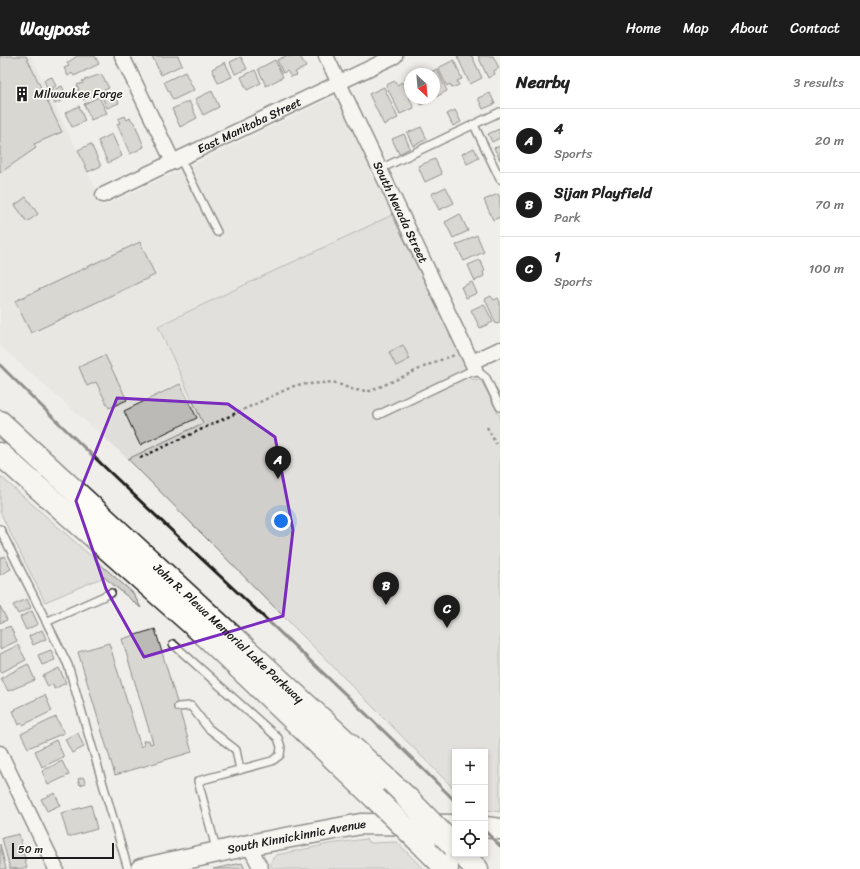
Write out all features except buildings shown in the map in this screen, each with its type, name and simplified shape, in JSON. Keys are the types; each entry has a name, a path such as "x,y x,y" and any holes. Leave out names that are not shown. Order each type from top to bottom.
{"main road":[{"name":"John R. Plewa Memorial Lake Parkway","path":"0,422 407,798 452,844"},
{"name":"John R. Plewa Memorial Lake Parkway","path":"0,454 208,638 447,869"},
{"name":"South Kinnickinnic Avenue","path":"141,869 249,844 361,824 452,825"},
{"path":"488,827 500,829"},
{"name":"John R. Plewa Memorial Lake Parkway","path":"465,857 477,869"}],"street":[{"path":"122,56 177,160"},
{"name":"South Nevada Street","path":"326,56 471,360"},
{"name":"East Manitoba Street","path":"103,195 395,56"},
{"path":"471,360 500,349"},
{"path":"0,753 56,869"},
{"path":"249,844 261,869"}],"lane":[{"path":"380,169 500,112"},
{"path":"474,125 500,179"},
{"path":"177,160 217,232"},
{"path":"378,415 471,360 486,378 500,407"},
{"path":"0,528 68,665 128,869"},
{"path":"46,622 111,594"},
{"path":"173,644 278,738 281,747 280,755 272,761 198,781 217,852"},
{"path":"178,707 191,706 208,728 236,750 240,770"}],"path":[{"path":"140,458 288,387 333,382 354,390 371,391 471,360"},
{"path":"487,427 496,444"}],"highlighted area":[{"path":"117,398 228,404 275,437 293,530 283,616 144,657 106,589 76,501"}],"shaded area":[{"path":"0,56 31,56 104,206 332,98 339,103 392,215 158,326 203,423 128,459 0,346"},
{"path":"392,215 472,379 481,380 500,417 500,812 488,810 488,749 452,749 452,787 128,459 203,423 158,326"},
{"path":"0,476 133,593 141,608 104,577 45,602 0,512"},
{"path":"366,839 370,843 397,842 423,869 273,869 270,864 276,855 329,844"}],"railway":[{"path":"0,365 113,475 342,691 452,798"},
{"path":"488,834 500,846"}],"place":[{"name":"Milwaukee Forge","path":"22,94"},
{"name":"4","path":"278,479"},
{"name":"Sijan Playfield","path":"386,605"},
{"name":"1","path":"447,628"}]}
